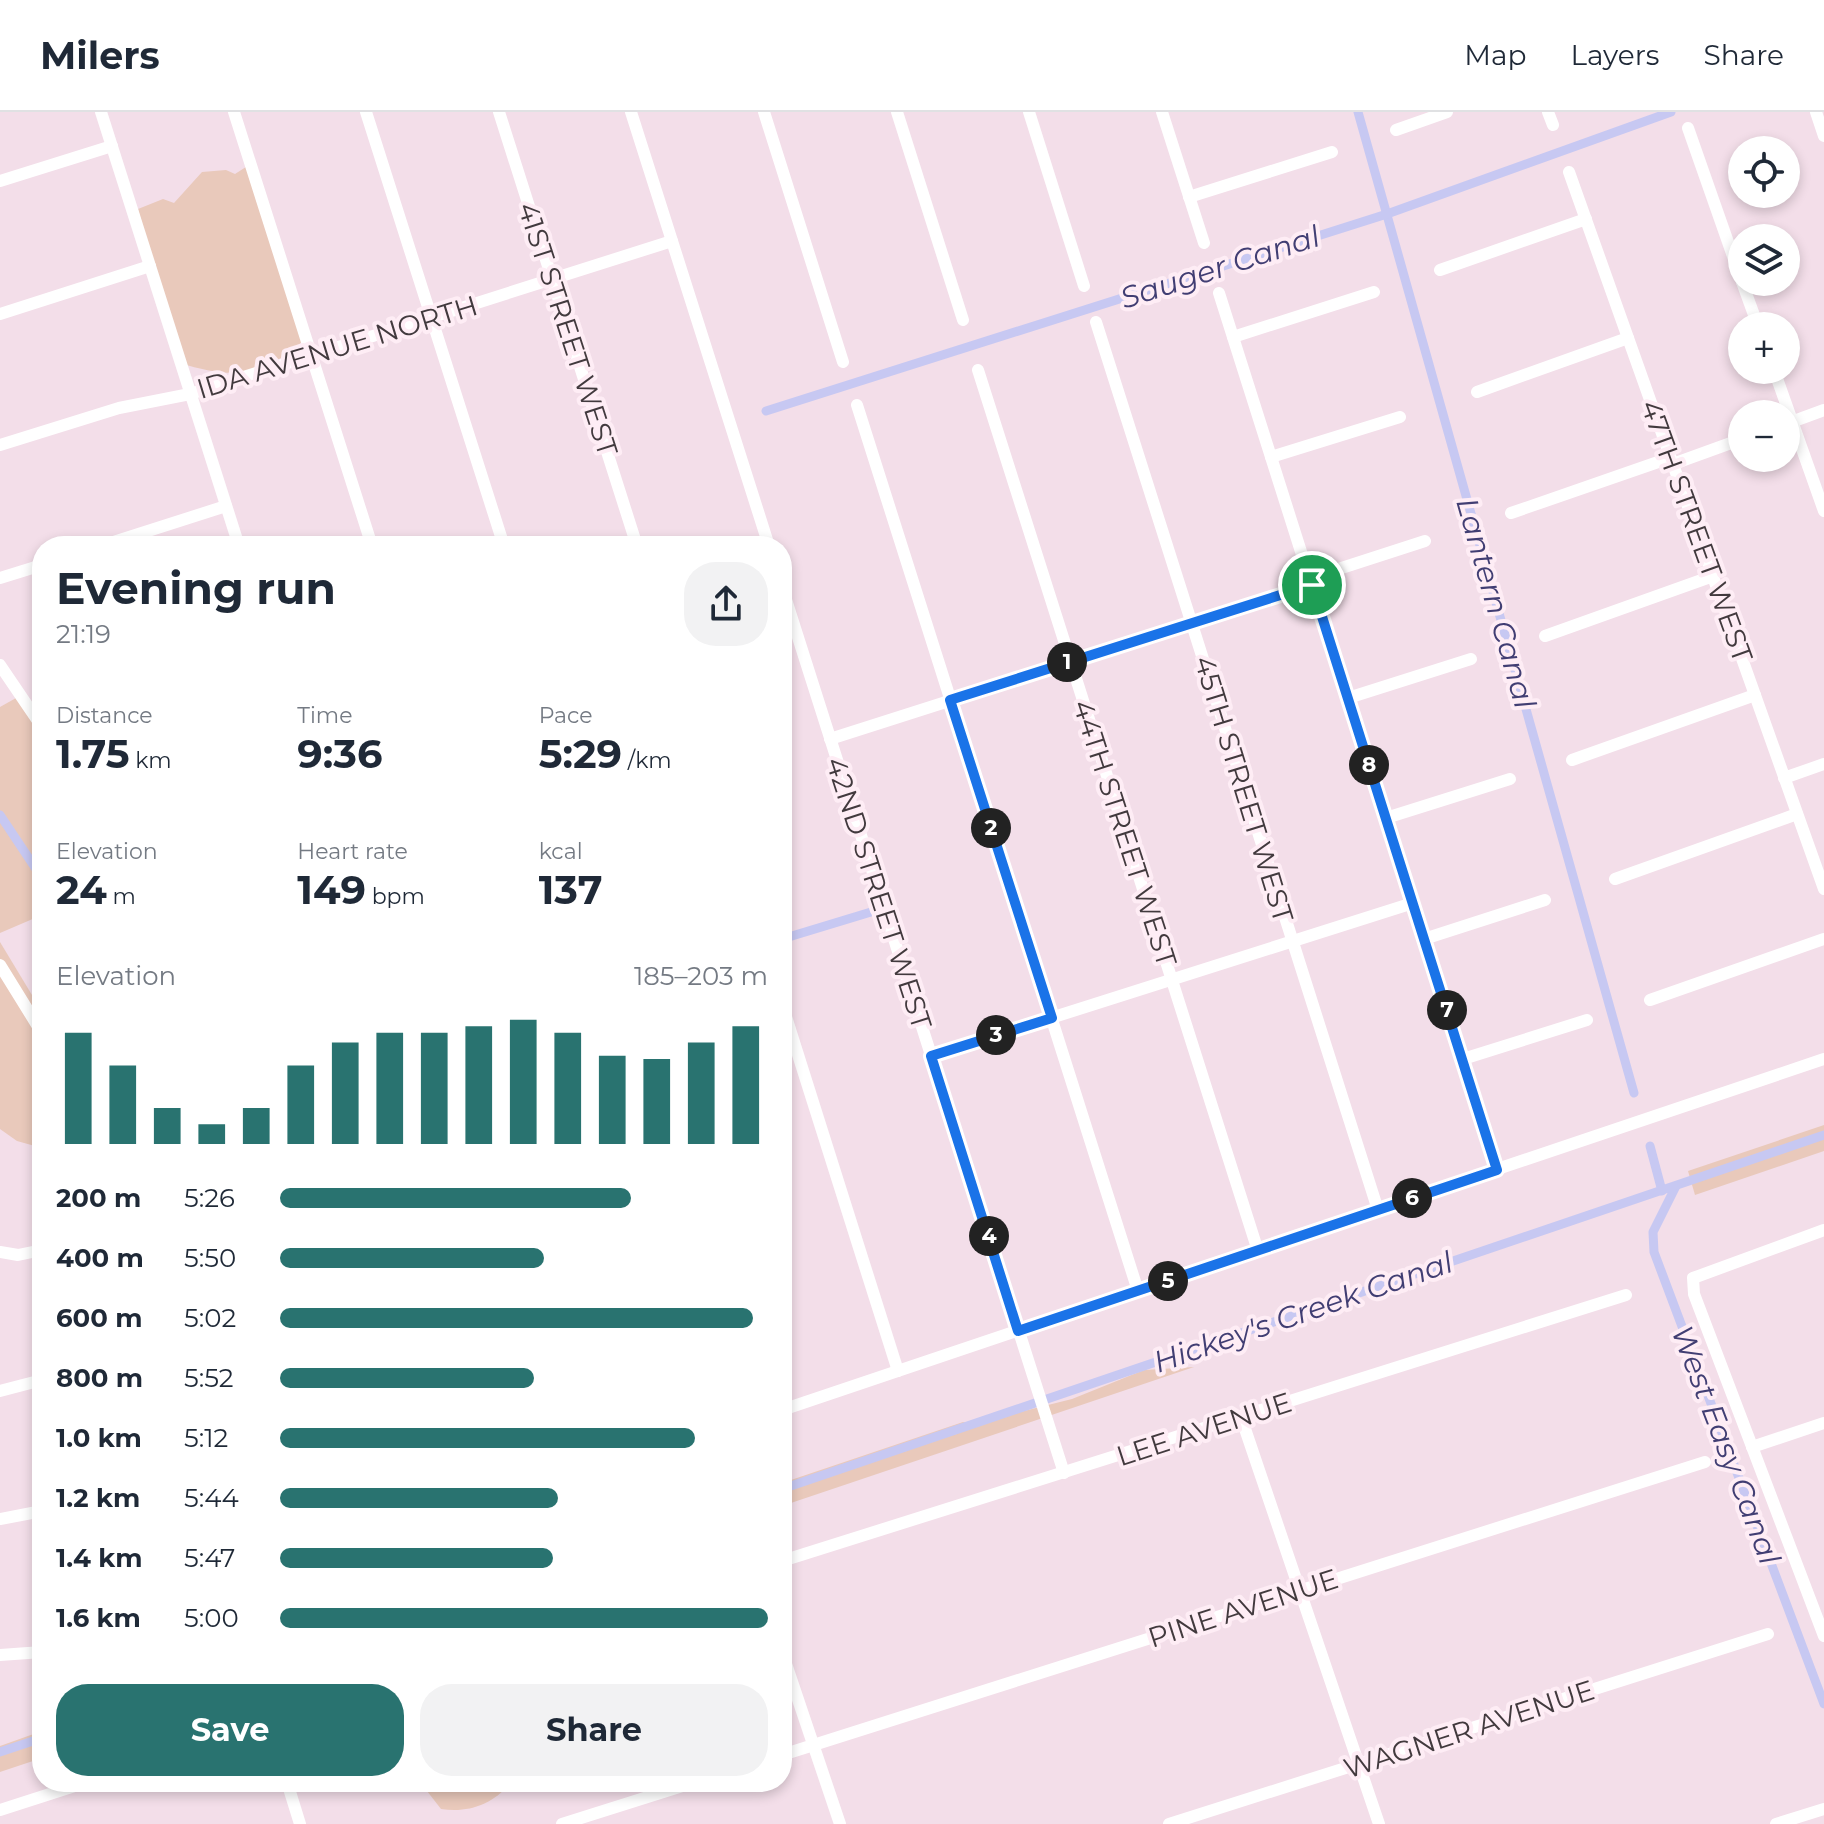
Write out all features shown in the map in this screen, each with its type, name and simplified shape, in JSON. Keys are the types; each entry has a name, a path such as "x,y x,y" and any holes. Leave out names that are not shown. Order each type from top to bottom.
{"street":[{"path":"101,112 236,536"},
{"path":"234,112 369,536"},
{"path":"366,112 501,536"},
{"name":"41ST STREET WEST","path":"499,112 634,536"},
{"path":"631,112 766,536"},
{"path":"764,112 843,362"},
{"path":"897,112 963,320"},
{"path":"1029,112 1084,286"},
{"path":"1162,112 1204,243"},
{"path":"1396,130 1447,112"},
{"path":"1548,112 1553,125"},
{"path":"1816,112 1824,136"},
{"path":"1688,128 1728,242"},
{"path":"0,181 112,146"},
{"path":"1189,197 1332,152"},
{"name":"47TH STREET WEST","path":"1569,172 1824,889"},
{"path":"1440,270 1586,219"},
{"name":"IDA AVENUE NORTH","path":"0,445 119,408 190,394 672,241"},
{"path":"0,314 150,266"},
{"path":"1233,337 1374,292"},
{"path":"1219,293 1497,1170"},
{"name":"45TH STREET WEST","path":"1096,322 1378,1210"},
{"path":"1477,392 1628,338"},
{"name":"44TH STREET WEST","path":"978,370 1258,1251"},
{"path":"857,405 1138,1291"},
{"path":"1800,419 1824,410"},
{"path":"1271,457 1400,417"},
{"path":"1511,513 1661,461 1673,464 1728,444"},
{"path":"1800,451 1824,511"},
{"path":"132,536 226,506"},
{"path":"830,739 1312,585 1323,574 1425,541"},
{"path":"0,578 32,568"},
{"path":"1545,636 1713,576"},
{"name":"42ND STREET WEST","path":"792,619 1064,1473"},
{"path":"1348,698 1471,659"},
{"path":"0,665 32,711"},
{"path":"1572,760 1755,695"},
{"path":"27,703 32,702"},
{"path":"1784,778 1824,764"},
{"path":"1386,818 1510,779"},
{"path":"1615,879 1797,814"},
{"path":"1424,939 1545,900"},
{"path":"931,1056 1413,903"},
{"path":"1650,1000 1824,939"},
{"path":"0,965 32,1017"},
{"path":"1463,1059 1587,1020"},
{"path":"792,1036 898,1371"},
{"path":"792,1407 1824,1059"},
{"path":"1824,1230 1693,1278 1694,1294 1821,1618 1824,1636"},
{"path":"0,1252 32,1254"},
{"name":"LEE AVENUE","path":"792,1558 1626,1295"},
{"path":"0,1391 32,1383"},
{"path":"1241,1417 1379,1824"},
{"path":"1752,1447 1824,1423"},
{"name":"PINE AVENUE","path":"792,1752 1705,1462"},
{"path":"0,1519 32,1513"},
{"name":"WAGNER AVENUE","path":"1169,1824 1768,1634"},
{"path":"0,1655 32,1653"},
{"path":"792,1682 840,1824"},
{"path":"0,1810 56,1792"},
{"path":"290,1792 300,1824"},
{"path":"562,1824 663,1792"},
{"path":"1776,1824 1824,1809"}],"shaded area":[{"path":"249,165 307,337 277,360 248,371 217,372 180,363 138,209 163,199 174,203 202,172 226,170 235,174"},
{"path":"16,698 32,721 32,919 0,933 0,707"},
{"path":"0,942 32,995 32,1145 17,1141 0,1129"},
{"path":"1824,1125 1824,1151 1695,1195 1688,1171"},
{"path":"1194,1367 792,1503 792,1480 963,1422 972,1424 1072,1399 1144,1370"},
{"path":"32,1735 32,1761 0,1772 0,1746"},
{"path":"428,1792 501,1792 479,1806 461,1810 441,1809"}],"waterway":[{"name":"Lantern Canal","path":"1358,112 1634,1093"},
{"name":"Sauger Canal","path":"766,411 1387,214 1671,112"},
{"path":"0,815 32,863"},
{"path":"792,936 871,912"},
{"name":"Hickey's Creek Canal","path":"792,1486 1824,1135"},
{"name":"Lantern Canal","path":"1650,1146 1662,1191"},
{"name":"West Easy Canal","path":"1676,1186 1653,1232 1654,1252 1824,1704"},
{"name":"Hickey's Creek Canal","path":"0,1752 32,1741"}],"route":[{"path":"1312,585 1497,1170 1018,1331 931,1056 1052,1018 950,700 1312,585"}]}
